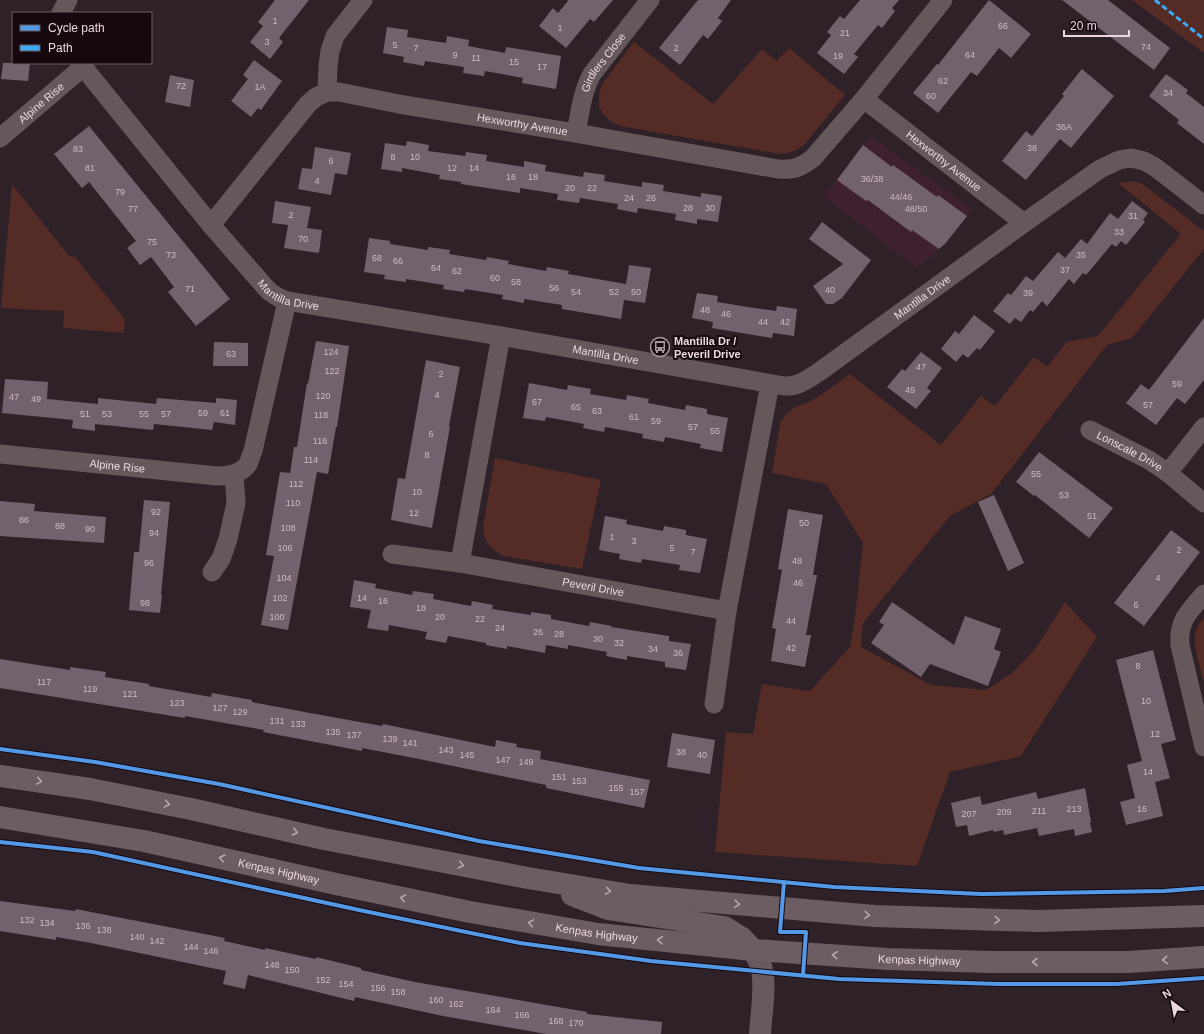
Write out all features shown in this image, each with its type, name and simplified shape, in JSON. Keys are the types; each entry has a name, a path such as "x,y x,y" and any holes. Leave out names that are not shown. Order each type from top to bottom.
{"highway":[{"path":"0,776 98,790 324,839 528,878 630,895 875,916 1038,921 1204,916"},
{"name":"Kenpas Highway","path":"0,817 144,841 470,912 598,934 753,950 888,959 990,962 1128,962 1204,957"},
{"path":"528,878 608,909 724,927 742,938 753,950"}],"street":[{"path":"62,12 68,0"},
{"path":"211,225 308,104 316,96 327,92 330,50 335,36 363,0"},
{"name":"Girdlers Close","path":"576,133 584,94 592,74 650,0"},
{"name":"Hexworthy Avenue","path":"327,92 339,92 399,104 576,133 778,170 790,170 804,164 812,158 864,99 943,0"},
{"name":"Alpine Rise","path":"0,138 81,65"},
{"name":"Mantilla Drive","path":"81,65 211,225 266,288 275,296 287,301 501,336 784,386 794,386 819,372 1100,169 1119,160 1131,158 1144,161 1155,167 1204,205"},
{"name":"Hexworthy Avenue","path":"864,99 1024,223"},
{"path":"212,572 221,559 228,539 236,503 234,474 242,470 248,464 253,451 287,301"},
{"path":"460,563 501,336"},
{"path":"714,704 727,611 770,384"},
{"name":"Lonscale Drive","path":"1168,473 1204,427"},
{"name":"Lonscale Drive","path":"1090,430 1149,460 1168,473 1204,503"},
{"name":"Alpine Rise","path":"0,454 218,476 234,474"},
{"name":"Peveril Drive","path":"392,554 460,563 727,611"},
{"path":"1204,594 1185,617 1179,635 1180,645 1204,747"},
{"path":"753,950 762,971 763,990 760,1034"}],"shaded area":[{"path":"1132,0 1204,0 1204,53"},
{"path":"634,42 713,104 762,49 777,61 789,48 845,95 804,145 796,150 784,154 620,126 610,121 603,114 599,106 599,96 602,84"},
{"path":"870,136 972,209 945,244 917,268 824,197"},
{"path":"1129,181 1141,183 1204,231 1204,249 1132,338 1107,345 991,494 950,516 863,623 861,647 931,685 986,690 1012,673 1036,648 1065,602 1097,637 1021,756 950,772 917,866 715,852 726,732 753,734 762,684 810,691 850,647 855,617 863,543 826,484 772,473 780,424 785,415 795,407 811,401 850,374 941,445 981,396 995,406 1034,357 1047,367 1067,342 1098,336 1181,234 1118,183"},
{"path":"12,184 69,256 75,257 125,319 124,333 63,328 64,311 1,308"},
{"path":"495,458 601,480 582,569 504,556 495,551 489,545 485,537 483,527"},
{"path":"1204,618 1204,681 1197,656 1195,637 1199,624"}],"building":[{"path":"275,0 309,0 279,38 283,42 270,59 250,42 263,26 258,22"},
{"path":"567,0 613,0 594,22 590,19 566,48 539,26 553,8 558,13 568,1"},
{"path":"698,0 731,0 718,18 722,21 708,39 703,35 680,65 659,48"},
{"path":"860,0 899,0 892,8 895,11 882,28 878,25 854,54 858,57 844,74 817,53 831,35 827,32 840,16 844,19"},
{"path":"989,0 1031,34 1011,58 999,48 977,76 971,72 938,113 913,93 937,64 938,65"},
{"path":"1062,0 1108,0 1170,48 1154,70"},
{"path":"387,27 408,30 407,37 446,43 447,36 469,40 468,46 505,53 506,47 561,56 556,89 522,83 523,78 485,71 484,76 463,73 464,67 425,61 424,66 403,62 404,57 383,53"},
{"path":"254,60 282,81 261,110 258,108 251,117 231,101 248,79 243,75"},
{"path":"3,63 30,64 28,81 1,79"},
{"path":"1082,69 1114,96 1071,148 1060,139 1026,180 1002,161 1026,131 1032,136 1064,96 1062,94"},
{"path":"1166,74 1188,90 1186,93 1204,107 1204,144 1177,123 1179,120 1149,96"},
{"path":"170,75 194,80 190,107 165,102"},
{"path":"89,126 230,299 196,326 168,292 174,287 151,257 140,265 127,248 136,241 89,182 82,188 54,154"},
{"path":"407,141 429,145 428,151 465,156 466,152 487,155 486,161 524,167 524,161 546,165 545,171 583,177 584,172 605,175 604,181 642,187 642,182 664,185 663,191 701,197 701,193 722,196 718,222 697,219 697,224 675,220 676,214 638,208 637,213 617,209 618,204 580,198 579,203 557,200 558,194 520,188 520,193 461,184 461,182 439,179 440,175 402,168 402,172 381,169 385,143 406,146"},
{"path":"863,145 892,167 893,165 937,197 938,195 967,216 945,244 939,249 912,230 911,232 868,200 866,201 837,180"},
{"path":"315,147 351,153 347,175 335,173 331,195 298,189 302,168 312,169"},
{"path":"275,201 311,207 307,228 322,230 319,253 284,248 288,225 272,223"},
{"path":"1132,201 1148,213 1143,220 1145,222 1126,245 1121,241 1116,247 1112,244 1086,275 1083,273 1074,284 1069,279 1047,306 1042,301 1033,312 1030,310 1021,322 1015,318 1010,324 993,311 1008,293 1011,295 1026,276 1033,281 1058,252 1065,258 1081,239 1087,244 1110,213 1118,219"},
{"path":"822,222 871,260 842,298 833,304 826,304 813,286 843,264 809,239"},
{"path":"369,238 390,241 390,244 428,250 428,247 450,250 449,254 486,260 487,257 509,261 508,264 546,271 547,267 569,271 568,274 626,284 629,265 651,268 645,303 624,300 621,319 562,309 562,305 524,299 524,303 502,299 503,295 465,289 464,292 443,289 444,285 406,279 406,282 384,279 385,275 364,272"},
{"path":"697,293 718,296 717,302 754,308 776,311 777,306 797,309 794,336 773,333 772,338 712,328 713,322 692,318"},
{"path":"974,315 995,331 980,350 977,348 968,358 963,354 956,362 941,349 955,331 959,334"},
{"path":"1204,318 1204,380 1185,404 1177,398 1156,425 1126,403 1141,384 1149,390"},
{"path":"316,341 349,346 337,427 328,474 317,472 288,630 261,625 274,556 266,555 280,472 290,473 294,447 297,447 307,383 308,384"},
{"path":"214,342 248,343 248,366 213,366"},
{"path":"921,352 942,368 927,388 931,391 916,409 887,387 902,369 905,371"},
{"path":"426,360 460,367 432,528 391,520 398,478 405,479"},
{"path":"5,379 48,382 47,399 98,404 98,398 156,404 157,398 216,403 216,398 237,400 235,425 214,422 212,430 154,424 153,430 95,424 95,431 72,428 73,420 2,413"},
{"path":"529,383 567,390 568,385 591,389 590,394 626,400 627,395 649,399 648,403 685,410 686,405 707,409 707,414 728,418 722,452 700,448 701,444 665,437 664,442 642,438 643,434 605,427 604,432 583,428 584,424 546,417 545,421 523,418"},
{"path":"1039,452 1113,508 1089,538 1035,495 1034,496 1016,482"},
{"path":"994,495 1024,563 1008,571 978,502"},
{"path":"144,500 170,502 160,613 129,610 134,552 139,552"},
{"path":"0,501 35,504 34,511 106,517 104,543 0,536"},
{"path":"788,509 823,515 813,575 817,575 806,635 811,635 805,667 771,661 776,629 772,628 782,570 778,569"},
{"path":"605,516 627,520 626,524 663,531 664,526 686,530 686,535 707,539 700,573 679,570 680,565 642,559 641,563 619,559 620,554 599,550"},
{"path":"1171,530 1200,552 1144,626 1114,603"},
{"path":"354,580 376,584 375,588 412,595 413,591 434,594 433,599 471,606 472,601 493,605 492,609 531,615 531,612 551,615 551,619 589,626 590,622 612,626 611,627 669,636 669,641 691,644 686,670 665,667 665,662 627,656 627,660 606,656 607,652 568,645 568,649 546,645 545,653 507,646 507,649 486,645 486,643 448,636 446,643 425,639 427,632 389,625 388,631 367,628 371,610 350,607"},
{"path":"892,602 954,645 965,616 1001,629 994,649 1001,652 988,686 930,664 921,677 871,643 884,625 879,622"},
{"path":"1153,650 1176,740 1161,744 1170,778 1155,782 1163,816 1126,825 1120,802 1135,798 1127,765 1142,761 1116,660"},
{"path":"0,659 70,670 70,667 106,672 105,677 149,684 149,686 211,697 212,693 252,700 252,702 382,726 383,724 495,747 496,740 517,744 516,747 541,751 540,759 650,780 644,808 546,788 546,785 362,748 362,751 263,732 264,730 185,716 185,718 0,688"},
{"path":"672,733 715,740 710,774 667,767"},
{"path":"1085,788 1092,832 1075,836 1074,829 1039,836 1037,828 1004,835 1003,830 994,832 993,830 969,836 967,825 956,827 951,803 980,796 982,805 1036,792 1038,799"},
{"path":"0,901 75,911 76,909 225,938 224,941 265,950 265,948 316,959 316,957 361,968 361,970 415,982 587,1012 587,1014 662,1022 661,1034 546,1034 443,1016 355,997 354,1001 248,975 245,989 223,984 226,971 91,943 56,937 56,940 0,931"}],"marked path":[{"path":"1155,0 1204,39"}],"cycle path":[{"path":"0,749 95,762 219,784 479,841 639,868 834,887 981,894 1164,891 1204,888"},
{"path":"0,842 93,852 359,910 520,943 651,961 839,979 999,984 1117,984 1204,978"},
{"path":"784,882 780,932 806,932 803,975"}],"place":[{"name":"Mantilla Dr / Peveril Drive","path":"660,347"}]}
